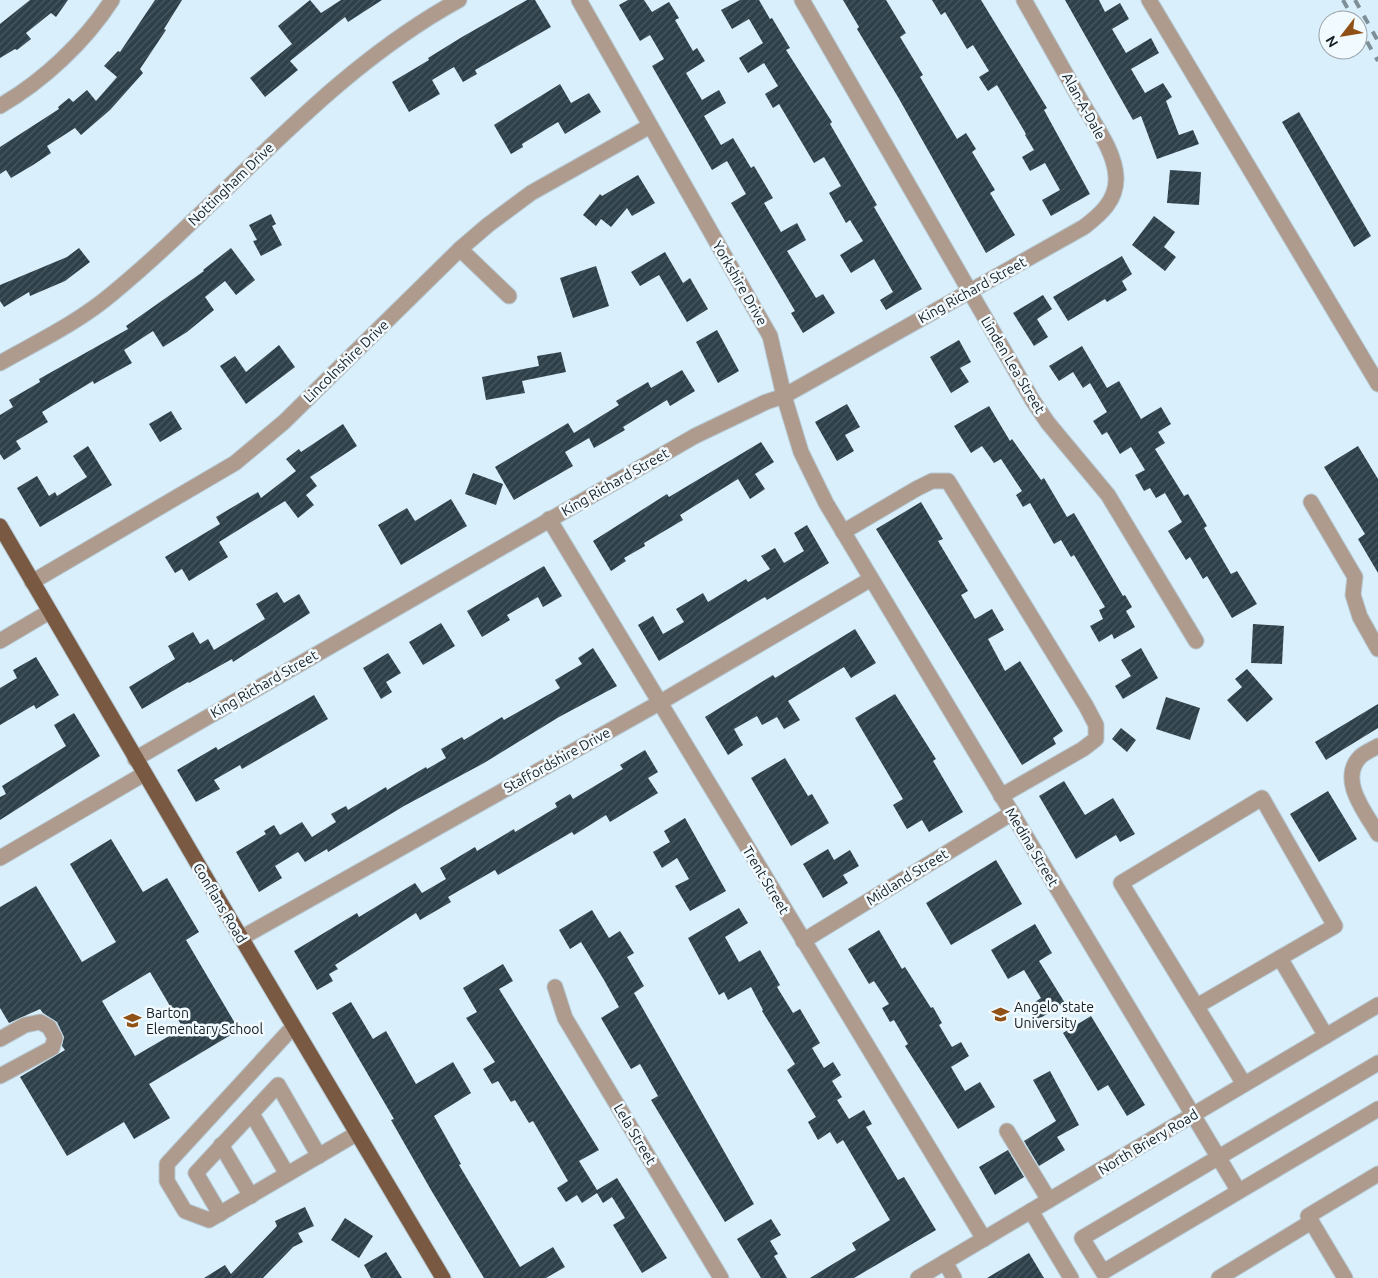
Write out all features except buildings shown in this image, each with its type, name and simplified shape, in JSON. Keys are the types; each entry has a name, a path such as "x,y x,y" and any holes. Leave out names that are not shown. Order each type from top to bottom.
{"main road":[{"name":"Conflans Road","path":"0,526 356,1134 444,1278"}],"street":[{"path":"0,106 16,96 65,56 112,0"},
{"name":"Nottingham Drive","path":"0,363 76,320 112,294 181,233 296,122 359,66 392,42 459,0"},
{"name":"Yorkshire Drive","path":"579,0 770,336 784,396 801,452 843,532 871,579"},
{"name":"Linden Lea Street","path":"802,0 1033,401 1048,423 1087,467 1108,495 1196,641"},
{"name":"Alan-A-Dale","path":"1024,0 1101,136 1114,164 1115,189 1111,201 1100,214"},
{"path":"1149,0 1378,384"},
{"name":"Lincolnshire Drive","path":"32,582 235,463 284,422 460,249 488,225 531,193 650,126"},
{"name":"King Richard Street","path":"135,759 695,436 766,402 784,396 970,292 1084,226 1100,214"},
{"path":"460,249 510,296"},
{"path":"843,532 932,481 948,481 1096,725 1096,739 1084,749 1001,796"},
{"path":"1311,502 1355,577 1353,595 1360,617 1378,649"},
{"name":"Trent Street","path":"550,519 658,703 984,1239"},
{"name":"Staffordshire Drive","path":"241,938 658,703 871,579"},
{"name":"Medina Street","path":"871,579 1238,1190"},
{"path":"0,641 50,612"},
{"path":"1378,746 1362,756 1356,764 1352,779 1356,796 1378,834"},
{"path":"0,858 144,774"},
{"path":"1197,1006 1335,926 1262,798 1121,883 1244,1084"},
{"name":"Midland Street","path":"803,941 1012,813"},
{"path":"1280,958 1326,1036"},
{"name":"Lela Street","path":"555,987 565,1018 721,1278"},
{"name":"North Briery Road","path":"918,1278 1378,1005"},
{"path":"0,1076 52,1048 54,1038 48,1027 40,1022 25,1025 1,1037"},
{"path":"293,1027 167,1164 168,1181 185,1211 209,1220 356,1134"},
{"path":"1378,1063 1082,1238 1102,1272 1238,1190 1378,1110"},
{"path":"220,1214 196,1173 278,1085 319,1156"},
{"path":"252,1114 287,1174"},
{"path":"1007,1131 1049,1200"},
{"path":"221,1145 251,1196"},
{"path":"1345,1278 1308,1216 1378,1174"},
{"path":"1032,1211 1071,1278"},
{"path":"1219,1278 1311,1222"},
{"path":"944,1262 954,1278"}],"railway":[{"path":"1343,0 1348,10"},
{"path":"1355,0 1378,41"},
{"path":"1368,44 1378,61"}],"place":[{"name":"Angelo state University","path":"1000,1015"},
{"name":"Barton Elementary School","path":"132,1021"}]}
